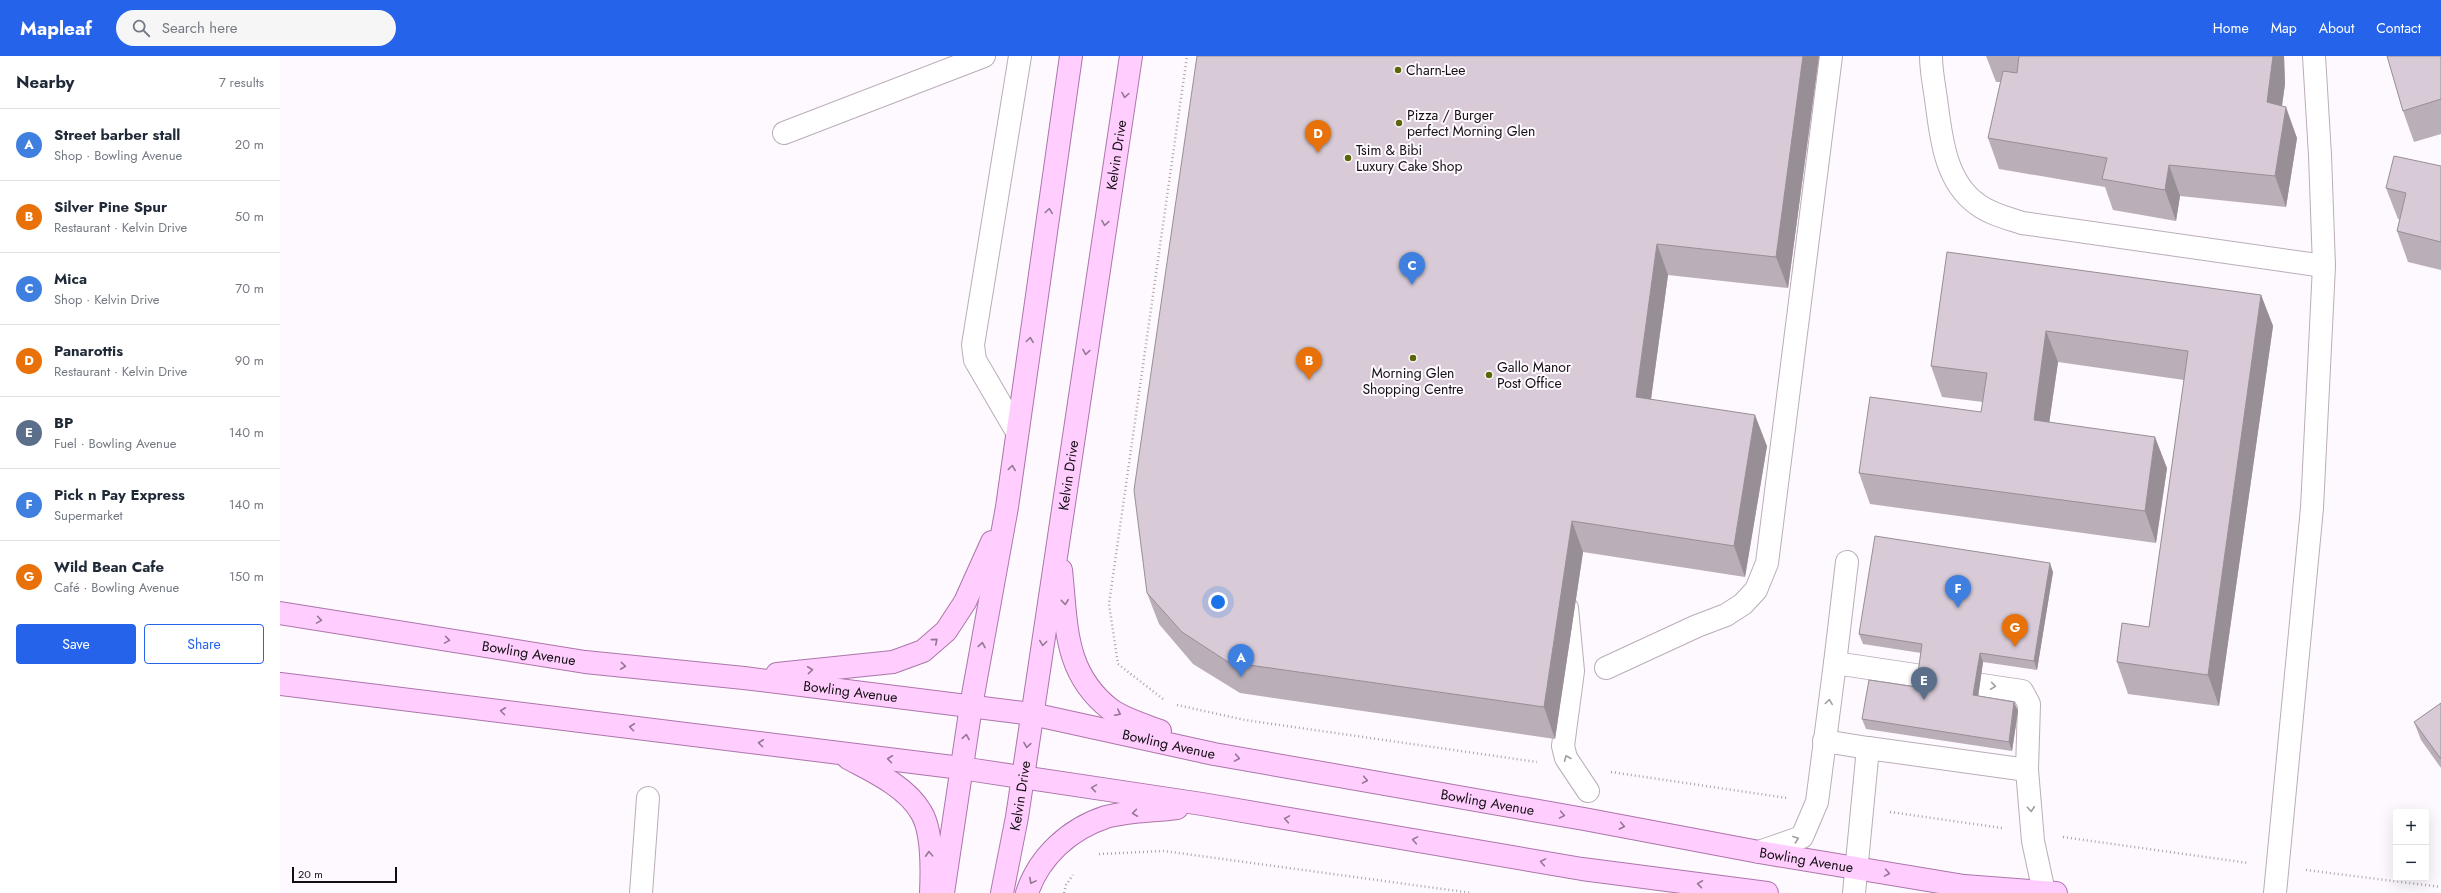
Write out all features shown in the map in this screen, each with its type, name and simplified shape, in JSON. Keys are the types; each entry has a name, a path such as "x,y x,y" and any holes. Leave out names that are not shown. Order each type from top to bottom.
{"main road":[{"path":"943,893 971,706 1007,507 1071,56"},
{"name":"Kelvin Drive","path":"1002,893 1017,817 1058,535 1131,56"},
{"path":"744,678 893,662 922,651 946,631 965,602 1007,507"},
{"path":"1058,535 1067,629 1075,665 1082,679 1111,709 1214,754"},
{"name":"Bowling Avenue","path":"280,614 585,662 744,678 1032,714 1214,754 1584,819 1759,852 1964,886 2050,892"},
{"path":"280,684 961,768 1202,804 1582,868 1767,893"},
{"path":"837,752 880,776 910,798 921,812 928,828 931,893"},
{"path":"1027,893 1046,855 1070,834 1106,817 1202,804"}],"street":[{"path":"784,133 984,56"},
{"path":"1017,432 978,366 973,345 1020,56"},
{"path":"1606,668 1697,626 1726,615 1743,604 1756,590 1767,563 1831,56"},
{"path":"1931,56 1942,144 1950,168 1964,192 1977,204 1991,212 2022,223 2324,266"},
{"path":"2275,893 2312,508 2324,266 2320,155 2314,56"},
{"path":"1759,852 1802,837 1807,829 1817,802 1847,562"},
{"path":"1564,587 1573,671 1563,746 1566,758 1588,790"},
{"path":"1835,663 2022,691 2029,704 2027,770 2033,841 2050,892"},
{"path":"1824,741 2027,770"},
{"path":"1854,893 1868,748"},
{"path":"641,893 648,798"}],"path":[{"path":"1095,854 1164,851 1472,893"},
{"path":"1064,893 1066,885 1075,873"}],"building":[{"name":"Morning Glen Shopping Centre","path":"1197,56 1803,56 1776,257 1657,244 1636,397 1755,415 1734,546 1572,521 1544,707 1228,662 1182,632 1147,593 1134,490"},
{"path":"2019,56 2273,56 2267,102 2286,107 2275,176 2169,165 2165,190 2102,179 2107,158 1988,138 2003,71 2017,73"},
{"path":"2387,56 2441,56 2441,99 2403,111"},
{"path":"2394,156 2441,166 2441,242 2397,231 2406,193 2386,188"},
{"path":"1947,252 2261,295 2208,675 2117,662 2122,623 2149,627 2188,351 2046,331 2034,420 2155,437 2145,511 1859,473 1870,397 1981,412 1987,373 1931,366"},
{"path":"1875,536 2050,563 2034,661 1980,653 1973,695 2014,702 2009,742 1862,719 1869,680 1916,687 1922,644 1859,634"},
{"path":"2441,703 2441,759 2414,722"}],"place":[{"name":"Charn-Lee","path":"1398,70"},
{"name":"Pizza / Burger perfect Morning Glen","path":"1399,123"},
{"name":"Panarottis","path":"1318,153"},
{"name":"Tsim & Bibi Luxury Cake Shop","path":"1348,158"},
{"name":"Mica","path":"1412,285"},
{"name":"Morning Glen Shopping Centre","path":"1413,358"},
{"name":"Gallo Manor Post Office","path":"1489,375"},
{"name":"Silver Pine Spur","path":"1309,380"},
{"name":"Pick n Pay Express","path":"1958,608"},
{"name":"Wild Bean Cafe","path":"2015,647"},
{"name":"Street barber stall","path":"1241,677"},
{"name":"BP","path":"1924,700"}]}
